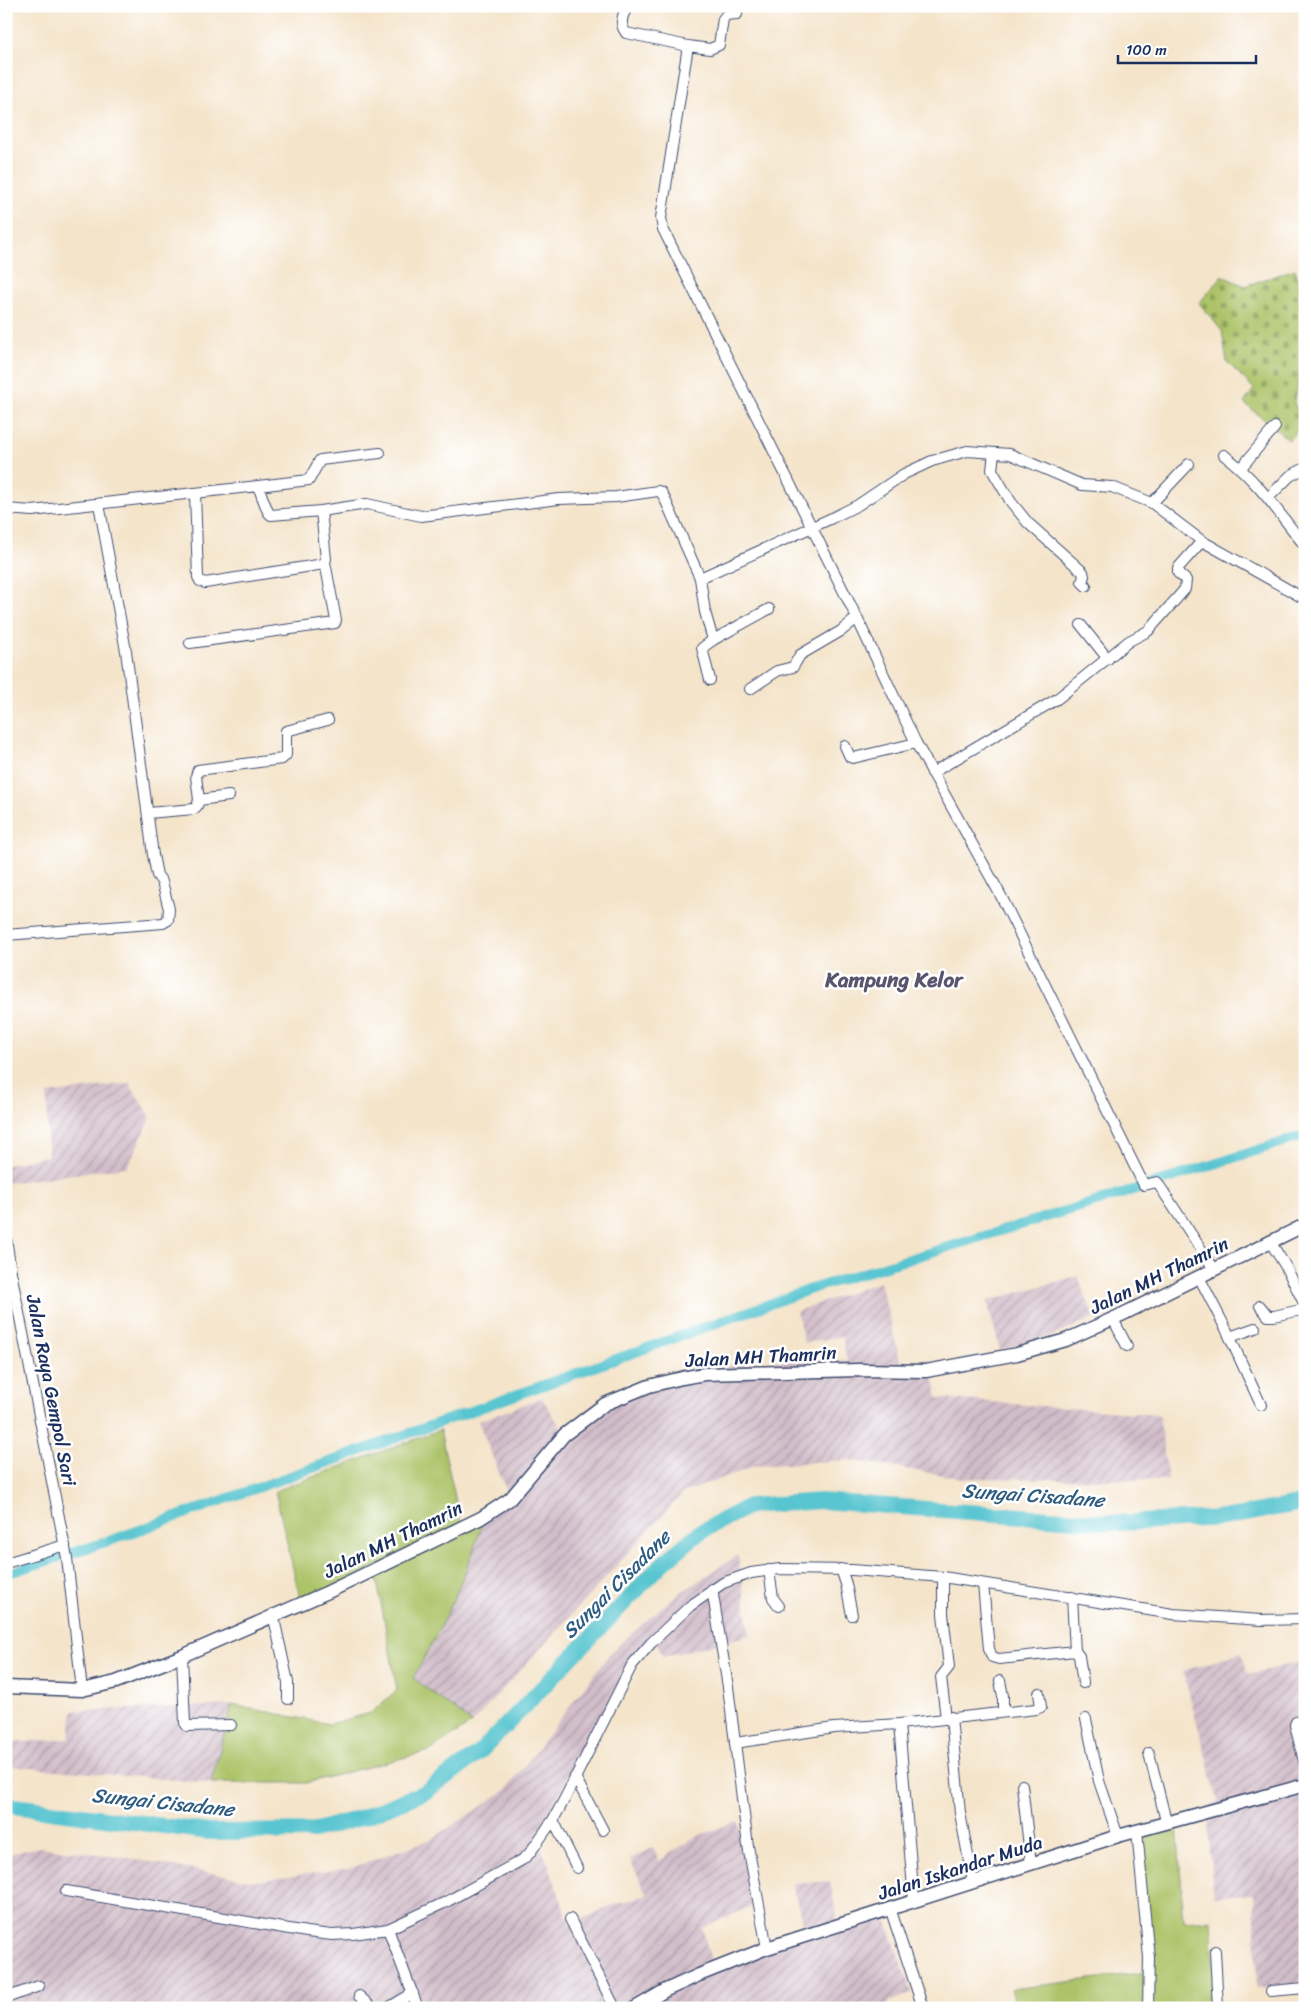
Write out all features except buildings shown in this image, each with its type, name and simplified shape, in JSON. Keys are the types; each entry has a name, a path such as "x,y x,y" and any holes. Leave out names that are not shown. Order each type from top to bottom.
{"street":[{"path":"629,6 622,20 622,28 626,33 710,49 719,45 723,20 726,15 737,14 738,6"},
{"path":"688,46 662,218 663,229 857,618 916,744 1000,894 1144,1185 1157,1182 1214,1269"},
{"path":"1241,468 1275,426"},
{"path":"700,578 858,505 904,474 932,461 967,451 1010,454 1082,485 1112,488 1152,503 1202,541 1305,600"},
{"path":"6,509 32,511 309,480 320,460 380,453"},
{"path":"994,453 992,470 1011,502 1028,523 1083,572 1082,582 1086,586"},
{"path":"1224,455 1241,468 1268,498 1305,546"},
{"path":"1152,503 1189,464"},
{"path":"1268,498 1290,476 1305,468"},
{"path":"258,486 268,512 271,515 321,511 368,504 420,516 559,499 616,497 655,491 661,492 700,578 705,612 713,640"},
{"path":"195,493 198,578 200,581 205,583 321,565 325,562"},
{"path":"6,935 103,929 167,922 169,909 162,882 157,875 126,651 99,504"},
{"path":"190,643 334,623 336,620 325,562 321,511"},
{"path":"932,773 1057,699 1129,641 1148,631 1185,589 1186,580 1178,573 1178,568 1202,541"},
{"path":"710,680 702,650 713,640 769,609"},
{"path":"750,689 777,671 793,667 800,655 841,631 857,618"},
{"path":"1081,625 1108,659"},
{"path":"148,812 194,809 199,800 196,776 198,770 282,759 286,755 286,731 328,720"},
{"path":"844,746 850,757 853,758 916,744"},
{"path":"199,800 229,796"},
{"name":"Jalan MH Thamrin","path":"6,1687 82,1690 116,1682 182,1656 273,1614 328,1592 499,1508 510,1499 564,1435 605,1404 638,1390 704,1374 858,1370 926,1371 1018,1354 1066,1340 1113,1319 1305,1225"},
{"name":"Jalan Raya Gempol Sari","path":"6,1238 11,1272 66,1550 82,1690"},
{"path":"1271,1243 1286,1267 1305,1305"},
{"path":"1199,1277 1230,1337 1261,1405"},
{"path":"1260,1306 1268,1316 1305,1309"},
{"path":"1113,1319 1127,1346"},
{"path":"1230,1337 1255,1328"},
{"path":"6,1563 66,1550"},
{"path":"841,1569 852,1615"},
{"path":"66,1891 332,1935 388,1929 448,1901 525,1857 553,1820 632,1665 651,1643 690,1606 712,1589 736,1578 769,1570 841,1569 943,1578 1173,1614 1261,1620 1305,1620"},
{"path":"769,1570 773,1598 779,1606"},
{"path":"943,1578 942,1614 949,1667 941,1677 960,1813 973,1882"},
{"path":"983,1584 989,1650 992,1657 999,1659 1075,1651"},
{"path":"712,1589 728,1687 748,1846 767,1948"},
{"path":"1072,1597 1075,1651 1079,1656 1082,1683"},
{"path":"273,1614 288,1682 288,1698"},
{"path":"182,1656 185,1723 187,1726 231,1725"},
{"path":"1000,1681 1003,1696 1003,1712"},
{"path":"735,1742 834,1728 899,1724 1040,1708 1039,1692"},
{"path":"1086,1719 1099,1781 1118,1836"},
{"path":"1305,1720 1296,1722 1295,1725 1305,1765"},
{"path":"899,1724 914,1900"},
{"path":"1148,1753 1166,1821"},
{"path":"575,1777 604,1830"},
{"path":"1022,1785 1031,1864"},
{"name":"Jalan Iskandar Muda","path":"635,2008 699,1974 767,1948 1118,1836 1137,1832 1166,1821 1305,1785"},
{"path":"553,1820 577,1868"},
{"path":"1137,1832 1149,1958 1148,2008"},
{"path":"890,1908 922,2008"},
{"path":"570,1919 615,2008"},
{"path":"388,1929 418,2008"},
{"path":"1214,1951 1218,2008"},
{"path":"6,1998 38,1986"},
{"path":"1271,1991 1305,1988"},
{"path":"388,2008 413,1993"},
{"path":"359,1996 372,2008"}],"shaded area":[{"path":"129,1083 151,1118 127,1167 6,1183 6,1165 48,1156 47,1094"},
{"path":"1078,1276 1094,1318 1057,1334 1000,1350 987,1301"},
{"path":"880,1282 901,1363 930,1360 938,1398 1159,1415 1168,1480 961,1478 849,1460 755,1466 683,1493 472,1723 413,1679 437,1636 478,1539 485,1514 508,1495 478,1421 542,1398 562,1429 601,1399 670,1371 779,1361 847,1360 842,1336 804,1343 797,1311"},
{"path":"738,1555 750,1635 663,1657 657,1643 633,1667 577,1759 536,1838 548,1863 570,1925 611,1906 647,1895 630,1859 653,1848 659,1861 695,1837 738,1821 754,1905 702,1928 712,1963 804,1928 792,1884 830,1881 839,1928 884,1914 912,1993 888,2002 889,2008 6,2008 6,1855 39,1847 122,1857 255,1881 351,1868 432,1839 506,1790 611,1652 671,1599"},
{"path":"1241,1653 1249,1675 1305,1660 1305,1985 1257,1988 1254,1894 1213,1896 1207,1808 1218,1801 1183,1671"},
{"path":"232,1705 211,1783 6,1766 6,1743 69,1739 73,1711"}],"green space":[{"path":"1295,269 1305,300 1305,354 1294,404 1305,418 1305,422 1289,440 1244,403 1254,389 1227,362 1222,331 1199,303 1222,276 1245,286"},
{"path":"440,1430 461,1524 485,1514 479,1535 454,1598 413,1678 472,1723 430,1751 306,1783 211,1783 232,1705 329,1724 371,1713 397,1690 376,1576 302,1607 275,1491"},
{"path":"1177,1825 1184,1922 1211,1920 1216,1994 1207,1995 1209,2008 1017,2008 1011,1989 1148,1972 1137,1836"}],"waterway":[{"path":"6,1574 109,1541 814,1288 1115,1196 1305,1135"},
{"name":"Sungai Cisadane","path":"6,1805 209,1832 313,1831 363,1817 425,1792 478,1754 662,1564 700,1532 749,1506 821,1501 1117,1523 1224,1518 1305,1501"}],"district":[{"name":"Kampung Kelor","path":"894,980"}]}
